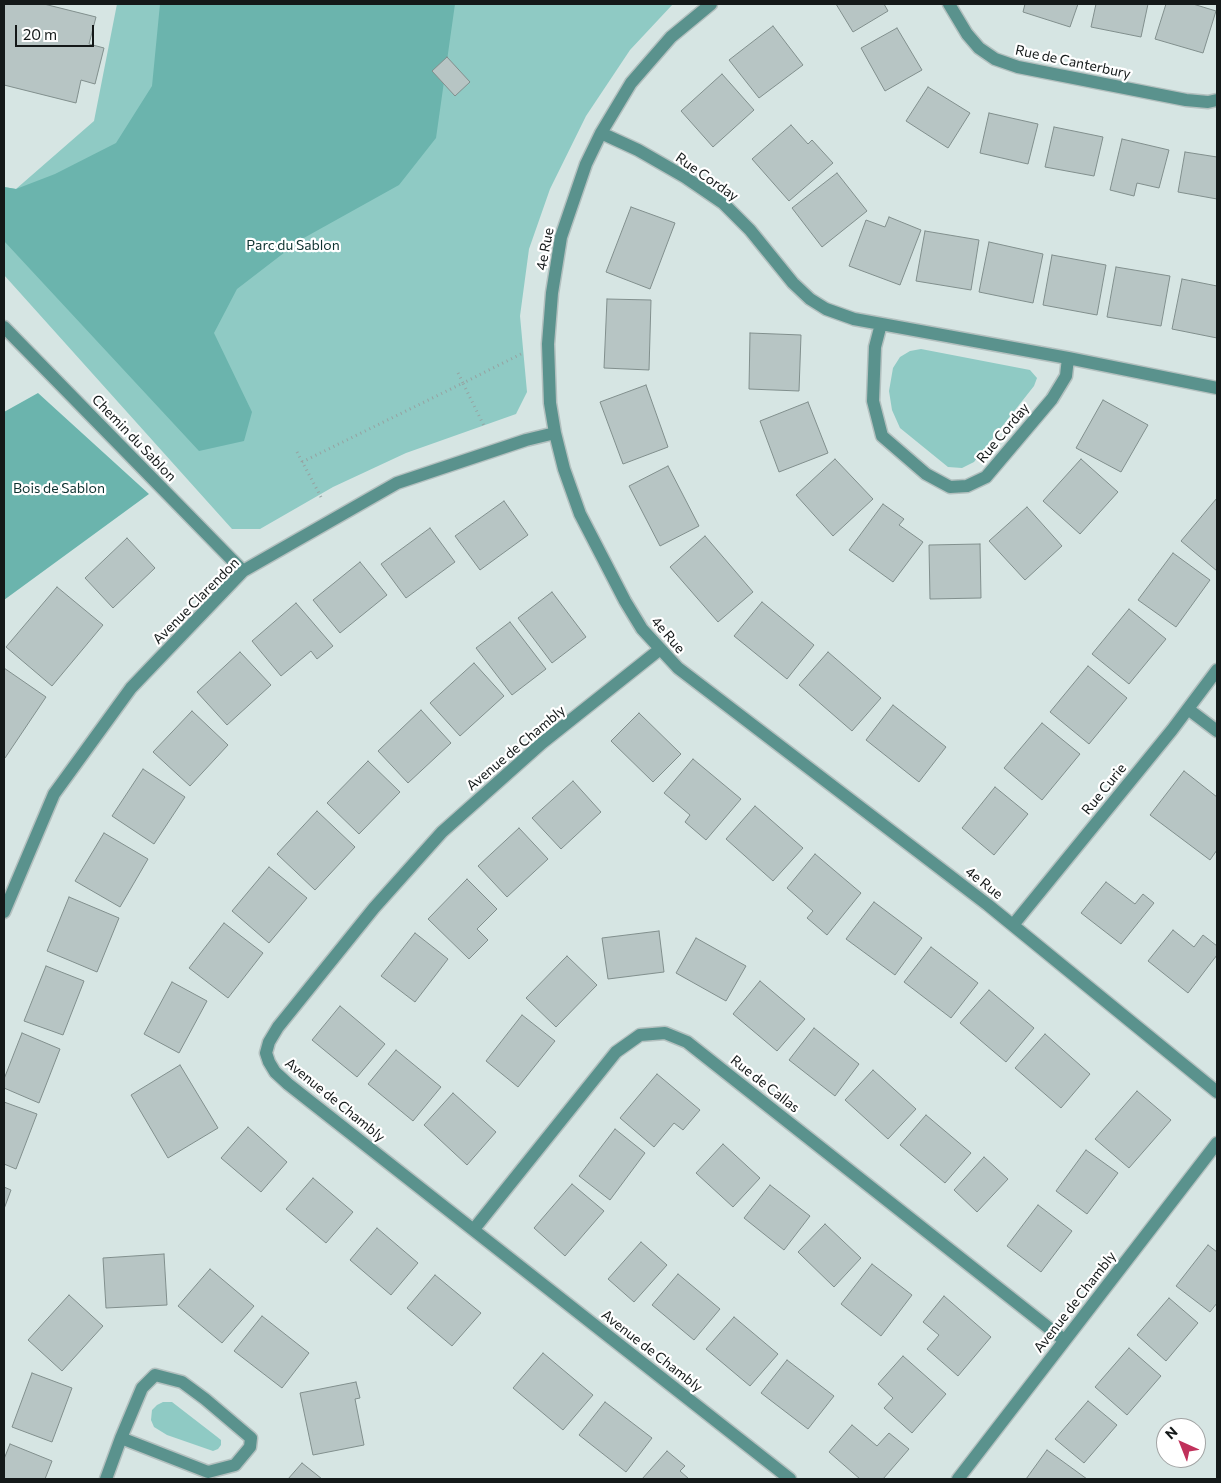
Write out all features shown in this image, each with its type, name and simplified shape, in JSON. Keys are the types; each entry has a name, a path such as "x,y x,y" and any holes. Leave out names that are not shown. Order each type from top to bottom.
{"street":[{"name":"4e Rue","path":"711,4 671,37 630,83 601,133 583,172 561,236 552,293 548,344 550,402 564,469 580,514 624,601 642,629 659,650 678,668 1013,925 1217,1092"},
{"name":"Rue de Canterbury","path":"949,4 967,34 979,48 995,59 1018,67 1186,100 1208,102 1217,100"},
{"name":"Rue Corday","path":"601,133 634,148 669,168 723,203 750,230 792,283 810,299 826,309 854,319 1068,358 1217,388"},
{"name":"Rue Corday","path":"881,324 875,347 873,401 882,436 926,474 950,488 967,486 986,477 1052,398 1066,376 1068,358"},
{"name":"Chemin du Sablon","path":"4,326 244,572"},
{"name":"Avenue Clarendon","path":"4,912 54,794 131,688 244,572 397,483 526,440 555,433"},
{"name":"Avenue de Chambly","path":"659,650 542,743 442,832 368,916 278,1027 269,1042 266,1053 275,1072 790,1479"},
{"name":"Rue Curie","path":"1013,925 1188,709 1217,670"},
{"path":"1188,709 1217,731"},
{"name":"Rue de Callas","path":"474,1229 616,1052 640,1035 665,1033 687,1042 1064,1340"},
{"name":"Avenue de Chambly","path":"958,1479 1217,1143"},
{"path":"106,1479 121,1438 142,1388 154,1375 182,1382 251,1438 250,1447 236,1465 208,1472 121,1438"}],"path":[{"path":"302,462 523,353"},
{"path":"458,373 484,426"},
{"path":"296,452 321,497"}],"green space":[{"name":"Parc du Sablon","path":"117,4 673,4 630,50 586,116 550,189 529,249 520,316 527,392 516,414 406,453 333,487 260,529 232,529 4,275 4,187 16,189 94,121"},
{"path":"160,4 455,4 436,138 399,185 302,239 237,289 214,333 252,412 244,441 199,451 4,241 4,187 16,189 55,174 116,143 152,86"},
{"path":"921,349 1030,370 1037,378 1034,386 974,462 962,468 948,467 900,428 892,410 889,391 893,368 900,357 910,351"},
{"name":"Bois de Sablon","path":"38,393 149,494 4,600 4,412"},
{"path":"163,1402 172,1402 221,1440 221,1445 218,1449 213,1451 167,1435 154,1427 151,1420 152,1410"}],"building":[{"path":"4,4 44,4 96,17 89,44 104,48 95,84 81,80 76,103 4,85"},
{"path":"836,4 884,4 888,11 853,32"},
{"path":"1025,4 1078,4 1070,27 1023,12"},
{"path":"1096,4 1148,4 1141,37 1091,27"},
{"path":"1166,4 1193,4 1216,11 1203,53 1155,39"},
{"path":"773,26 803,65 759,98 729,60"},
{"path":"897,28 922,70 885,91 861,48"},
{"path":"447,57 470,82 455,96 432,71"},
{"path":"722,74 754,110 713,147 681,111"},
{"path":"928,87 970,113 948,148 906,121"},
{"path":"989,113 1038,124 1028,164 980,153"},
{"path":"791,125 808,144 812,140 833,163 789,201 752,159"},
{"path":"1054,127 1103,137 1094,176 1045,167"},
{"path":"1122,139 1169,150 1159,188 1137,183 1134,196 1110,190"},
{"path":"1185,152 1217,157 1217,199 1178,192"},
{"path":"837,173 867,211 822,247 792,208"},
{"path":"631,207 675,223 650,289 606,272"},
{"path":"889,217 921,230 900,285 849,266 866,220 885,227"},
{"path":"925,231 979,240 971,290 916,281"},
{"path":"989,242 1043,254 1033,303 979,292"},
{"path":"1052,255 1106,265 1097,315 1043,305"},
{"path":"1116,267 1170,276 1161,326 1107,317"},
{"path":"1182,279 1217,286 1217,338 1172,329"},
{"path":"607,299 651,300 649,370 604,368"},
{"path":"750,333 801,335 799,391 749,389"},
{"path":"646,385 668,447 623,464 600,402"},
{"path":"1103,400 1148,425 1121,472 1076,448"},
{"path":"808,402 828,453 779,472 760,421"},
{"path":"835,459 873,499 833,536 796,495"},
{"path":"1081,459 1118,492 1080,534 1043,501"},
{"path":"668,466 699,526 660,546 629,486"},
{"path":"1217,498 1217,571 1181,541"},
{"path":"504,501 528,535 480,570 455,536"},
{"path":"883,504 904,519 899,525 923,542 893,582 849,550"},
{"path":"1027,507 1062,546 1025,580 989,541"},
{"path":"430,528 455,562 406,598 381,564"},
{"path":"705,536 753,592 718,622 670,567"},
{"path":"127,538 155,568 113,608 85,578"},
{"path":"980,544 981,598 930,599 929,545"},
{"path":"1173,553 1210,580 1176,627 1138,600"},
{"path":"360,562 387,595 340,633 313,600"},
{"path":"57,587 103,625 52,686 6,647"},
{"path":"552,592 586,637 552,663 518,618"},
{"path":"762,602 814,645 787,679 734,636"},
{"path":"296,603 333,646 317,659 311,651 281,676 252,641"},
{"path":"1129,609 1166,639 1129,684 1092,654"},
{"path":"510,622 546,669 512,695 476,648"},
{"path":"240,652 271,685 227,725 197,692"},
{"path":"828,652 881,698 852,731 799,685"},
{"path":"474,663 504,696 460,736 430,703"},
{"path":"1088,666 1127,698 1089,744 1050,712"},
{"path":"4,668 46,697 5,758 4,757"},
{"path":"893,705 946,747 919,782 866,740"},
{"path":"421,710 451,743 408,783 378,751"},
{"path":"192,711 228,745 190,786 153,752"},
{"path":"639,713 681,754 653,782 611,741"},
{"path":"1042,723 1080,754 1042,800 1004,768"},
{"path":"693,759 741,799 706,840 685,822 690,815 664,793"},
{"path":"368,761 400,792 359,834 327,803"},
{"path":"143,769 185,797 154,844 112,816"},
{"path":"1184,771 1217,797 1217,850 1210,860 1150,815"},
{"path":"573,781 601,812 561,849 532,818"},
{"path":"995,787 1028,814 994,855 962,828"},
{"path":"755,806 803,848 773,881 726,839"},
{"path":"317,811 355,847 315,890 277,854"},
{"path":"519,828 548,859 507,897 478,866"},
{"path":"104,833 148,859 120,907 75,881"},
{"path":"815,854 861,893 827,935 807,918 813,911 787,888"},
{"path":"269,867 307,898 269,943 232,911"},
{"path":"467,879 497,909 477,929 488,940 469,959 428,919"},
{"path":"1106,882 1135,904 1143,894 1154,903 1121,944 1081,913"},
{"path":"69,897 119,918 97,972 47,951"},
{"path":"874,902 922,938 895,975 846,939"},
{"path":"224,923 263,953 228,998 189,968"},
{"path":"1173,930 1194,947 1203,935 1217,946 1217,955 1188,993 1148,961"},
{"path":"659,931 664,972 608,979 602,938"},
{"path":"415,933 448,959 415,1002 381,976"},
{"path":"696,938 746,966 726,1001 676,973"},
{"path":"931,947 978,983 951,1018 904,982"},
{"path":"567,956 597,985 556,1027 526,998"},
{"path":"46,966 84,981 63,1035 24,1021"},
{"path":"760,981 805,1019 777,1051 733,1014"},
{"path":"172,982 207,1001 179,1053 144,1034"},
{"path":"989,990 1034,1028 1006,1062 960,1023"},
{"path":"340,1006 385,1044 357,1077 312,1040"},
{"path":"522,1015 555,1041 518,1087 486,1061"},
{"path":"814,1028 859,1064 835,1096 789,1060"},
{"path":"22,1033 60,1049 39,1103 4,1088 4,1079"},
{"path":"1045,1034 1090,1074 1061,1108 1015,1068"},
{"path":"396,1050 441,1087 413,1121 368,1084"},
{"path":"180,1065 218,1128 168,1158 131,1095"},
{"path":"873,1070 916,1109 888,1139 845,1100"},
{"path":"657,1074 700,1110 683,1130 674,1123 654,1147 620,1118"},
{"path":"1137,1091 1171,1120 1129,1168 1095,1139"},
{"path":"453,1093 496,1132 467,1165 424,1125"},
{"path":"4,1102 37,1114 16,1169 4,1164"},
{"path":"926,1115 971,1153 945,1183 900,1145"},
{"path":"248,1127 287,1162 261,1192 221,1158"},
{"path":"615,1129 645,1153 610,1200 579,1176"},
{"path":"723,1144 760,1178 733,1207 696,1173"},
{"path":"1086,1150 1118,1173 1087,1214 1056,1191"},
{"path":"984,1157 1008,1179 977,1212 954,1190"},
{"path":"313,1178 353,1212 326,1243 286,1209"},
{"path":"572,1184 604,1211 565,1256 534,1228"},
{"path":"770,1185 810,1216 784,1250 744,1218"},
{"path":"4,1187 11,1190 4,1209"},
{"path":"1038,1205 1072,1231 1041,1272 1007,1246"},
{"path":"825,1224 861,1258 834,1287 798,1252"},
{"path":"377,1228 418,1263 391,1295 350,1260"},
{"path":"641,1242 667,1265 634,1302 608,1279"},
{"path":"1208,1245 1217,1252 1217,1303 1210,1312 1176,1286"},
{"path":"164,1254 167,1305 106,1308 103,1258"},
{"path":"872,1264 912,1295 881,1336 841,1304"},
{"path":"210,1269 254,1306 222,1343 178,1306"},
{"path":"678,1274 720,1309 694,1340 652,1305"},
{"path":"435,1275 481,1313 452,1346 407,1308"},
{"path":"69,1295 103,1326 62,1371 28,1340"},
{"path":"944,1296 991,1337 958,1376 927,1349 939,1335 923,1322"},
{"path":"1169,1298 1198,1323 1166,1361 1137,1335"},
{"path":"262,1316 309,1353 282,1388 234,1351"},
{"path":"734,1317 778,1354 750,1386 706,1349"},
{"path":"1129,1348 1161,1376 1127,1415 1095,1387"},
{"path":"543,1353 593,1395 563,1430 513,1388"},
{"path":"903,1356 946,1394 912,1433 884,1408 893,1398 878,1384"},
{"path":"787,1360 834,1396 808,1429 761,1393"},
{"path":"32,1373 72,1388 52,1442 12,1427"},
{"path":"356,1382 360,1398 355,1399 364,1445 313,1455 300,1393"},
{"path":"1088,1401 1117,1425 1084,1463 1055,1439"},
{"path":"605,1402 652,1438 626,1472 579,1435"},
{"path":"852,1425 877,1446 889,1433 909,1449 883,1479 860,1479 829,1452"},
{"path":"10,1444 52,1461 45,1479 4,1479 4,1459"},
{"path":"1047,1450 1087,1479 1026,1479"},
{"path":"667,1451 685,1466 680,1471 689,1479 642,1479"},
{"path":"302,1463 322,1479 288,1479"}]}
